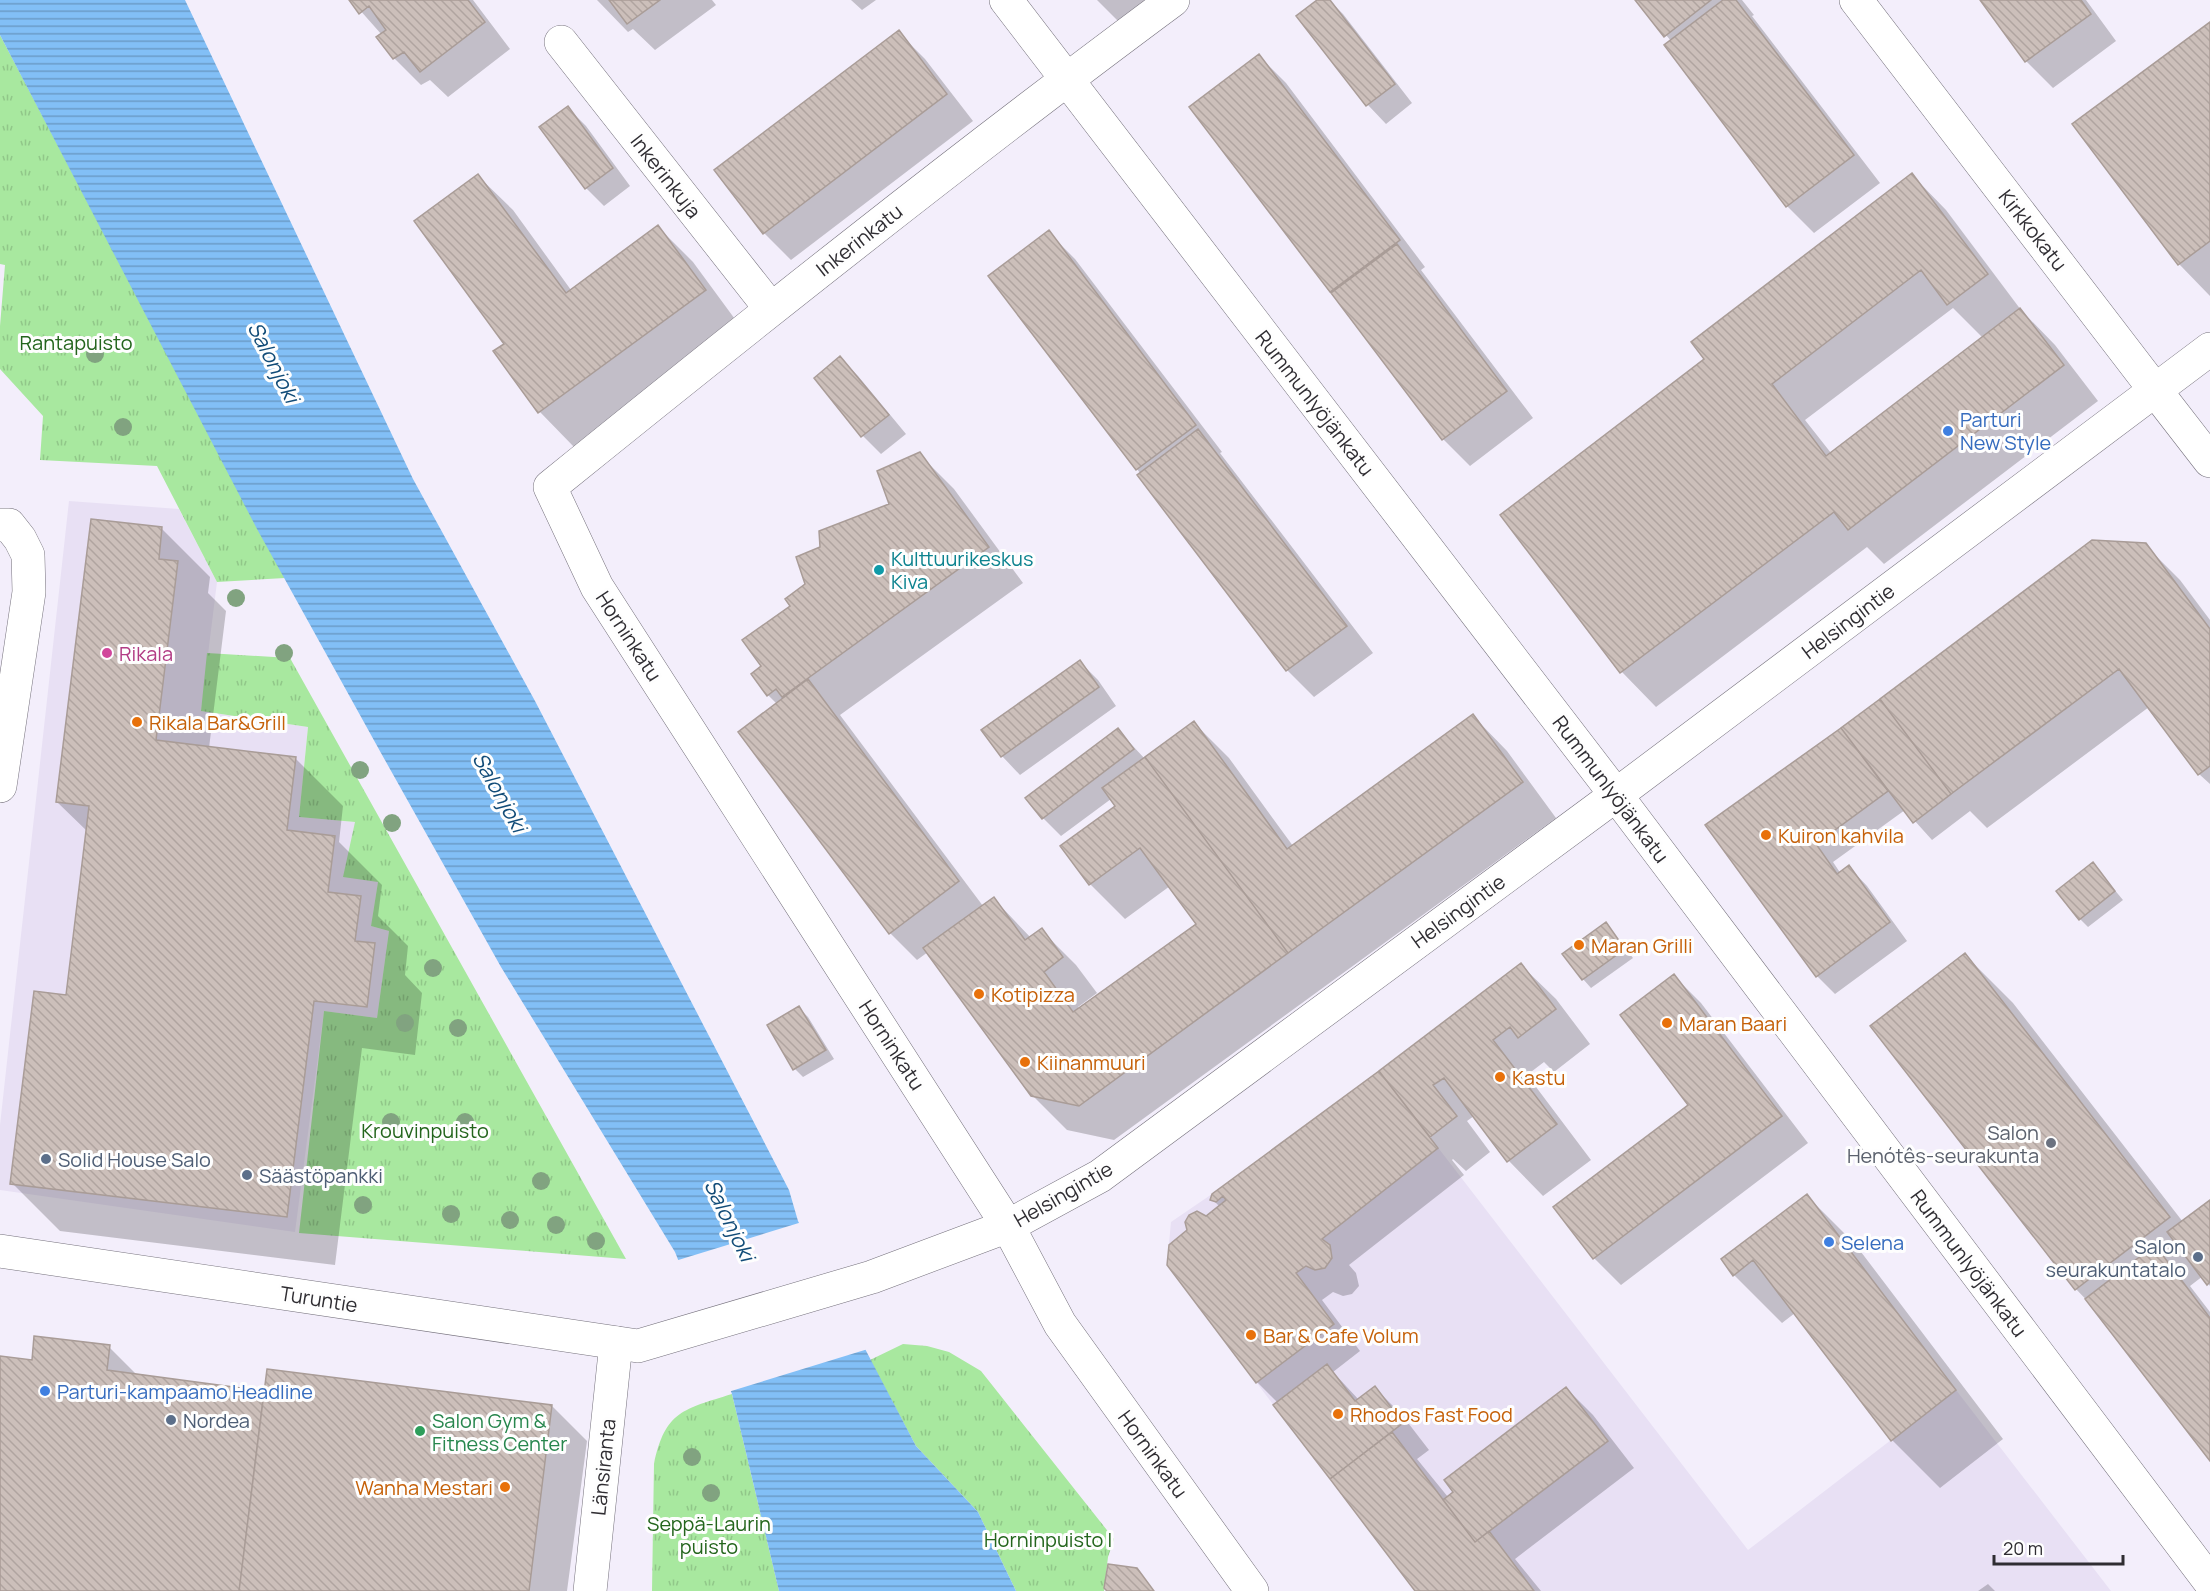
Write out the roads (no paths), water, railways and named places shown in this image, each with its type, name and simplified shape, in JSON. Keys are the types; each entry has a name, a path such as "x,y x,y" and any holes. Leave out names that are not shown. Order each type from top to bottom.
{"street":[{"name":"Rummunlyöjänkatu","path":"1006,0 1616,795 2210,1582"},
{"name":"Inkerinkatu","path":"550,487 771,309 1066,78 1173,0"},
{"name":"Kirkkokatu","path":"1856,0 2210,461"},
{"name":"Inkerinkuja","path":"561,42 771,309"},
{"name":"Helsingintie","path":"627,1345 872,1277 1008,1226 1100,1176 1616,795 2210,349"},
{"name":"Horninkatu","path":"550,487 597,587 1008,1226 1060,1324 1252,1591"},
{"path":"0,786 29,592 28,555 20,539 4,525"},
{"name":"Turuntie","path":"0,1251 627,1345"},
{"name":"Länsiranta","path":"590,1591 627,1345"}],"water":[{"name":"Salonjoki","path":"0,0 185,0 413,479 535,701 789,1190 798,1221 916,1446 978,1512 1016,1591 779,1591 732,1394 675,1252 501,967 257,529 0,35"}],"place":[{"name":"Parturi New Style","path":"1948,431"},
{"name":"Kulttuurikeskus Kiva","path":"879,570"},
{"name":"Rikala","path":"107,653"},
{"name":"Rikala Bar&Grill","path":"137,722"},
{"name":"Kuiron kahvila","path":"1766,835"},
{"name":"Maran Grilli","path":"1579,945"},
{"name":"Kotipizza","path":"979,994"},
{"name":"Maran Baari","path":"1667,1023"},
{"name":"Kiinanmuuri","path":"1025,1062"},
{"name":"Kastu","path":"1500,1077"},
{"name":"Salon Henótês-seurakunta","path":"2051,1143"},
{"name":"Solid House Salo","path":"46,1159"},
{"name":"Säästöpankki","path":"247,1175"},
{"name":"Selena","path":"1829,1242"},
{"name":"Salon seurakuntatalo","path":"2198,1257"},
{"name":"Bar & Cafe Volum","path":"1251,1335"},
{"name":"Parturi-kampaamo Headline","path":"45,1391"},
{"name":"Rhodos Fast Food","path":"1338,1414"},
{"name":"Nordea","path":"171,1420"},
{"name":"Salon Gym & Fitness Center","path":"420,1431"},
{"name":"Wanha Mestari","path":"505,1487"}],"park label":[{"name":"Rantapuisto","path":"76,342"},
{"name":"Krouvinpuisto","path":"425,1130"},
{"name":"Seppä-Laurin puisto","path":"709,1534"},
{"name":"Horninpuisto I","path":"1048,1539"}]}
